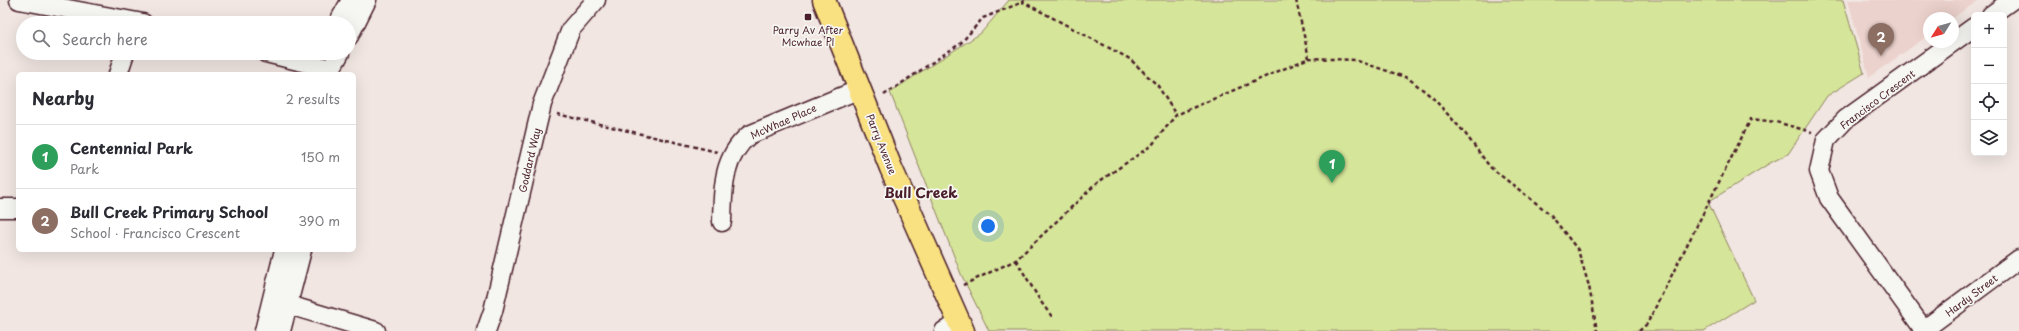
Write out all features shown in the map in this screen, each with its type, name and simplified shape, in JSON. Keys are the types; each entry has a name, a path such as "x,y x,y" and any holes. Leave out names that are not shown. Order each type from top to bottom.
{"main road":[{"name":"Parry Avenue","path":"812,0 891,168 952,329"},
{"name":"Parry Avenue","path":"824,0 855,91"}],"street":[{"path":"19,0 105,16"},
{"path":"342,16 351,0"},
{"path":"356,22 367,0"},
{"name":"Goddard Way","path":"486,331 493,311 541,110 571,29 596,0"},
{"path":"1995,12 2012,0"},
{"name":"Francisco Crescent","path":"1826,140 1846,119 1971,29"},
{"path":"119,72 123,60"},
{"path":"294,60 323,67 332,60"},
{"name":"McWhae Place","path":"722,222 723,181 738,144 749,135 855,91"},
{"path":"1826,140 1819,171 1829,198 1923,330"},
{"path":"0,208 16,208"},
{"path":"264,331 284,252"},
{"path":"281,331 302,252"},
{"name":"Hardy Street","path":"1923,330 2019,259"},
{"path":"272,300 376,331"}],"path":[{"path":"1296,0 1309,58"},
{"path":"884,95 961,43 983,18 1024,1 1130,59 1158,86 1176,116"},
{"path":"959,287 1016,260 1097,183 1152,145 1176,116 1309,58 1355,60 1408,78 1432,97 1464,132 1490,167 1550,214 1578,250 1589,286 1597,331"},
{"path":"541,110 732,156"},
{"path":"1639,331 1647,324 1751,119 1776,122 1813,132 1826,140"},
{"path":"1016,260 1041,302 1053,318"}],"shaded area":[{"path":"1848,0 1979,0 1959,14 1959,12 1923,12 1923,39 1869,77"}],"green space":[{"path":"1009,0 1843,0 1864,73 1827,96 1788,154 1770,163 1708,202 1754,300 1704,331 989,331 961,274 890,92 981,33"}],"place":[{"name":"Parry Av After Mcwhae Pl","path":"808,17"},
{"name":"Bull Creek Primary School","path":"1881,56"},
{"name":"Centennial Park","path":"1332,183"}],"district":[{"name":"Bull Creek","path":"921,192"}]}
